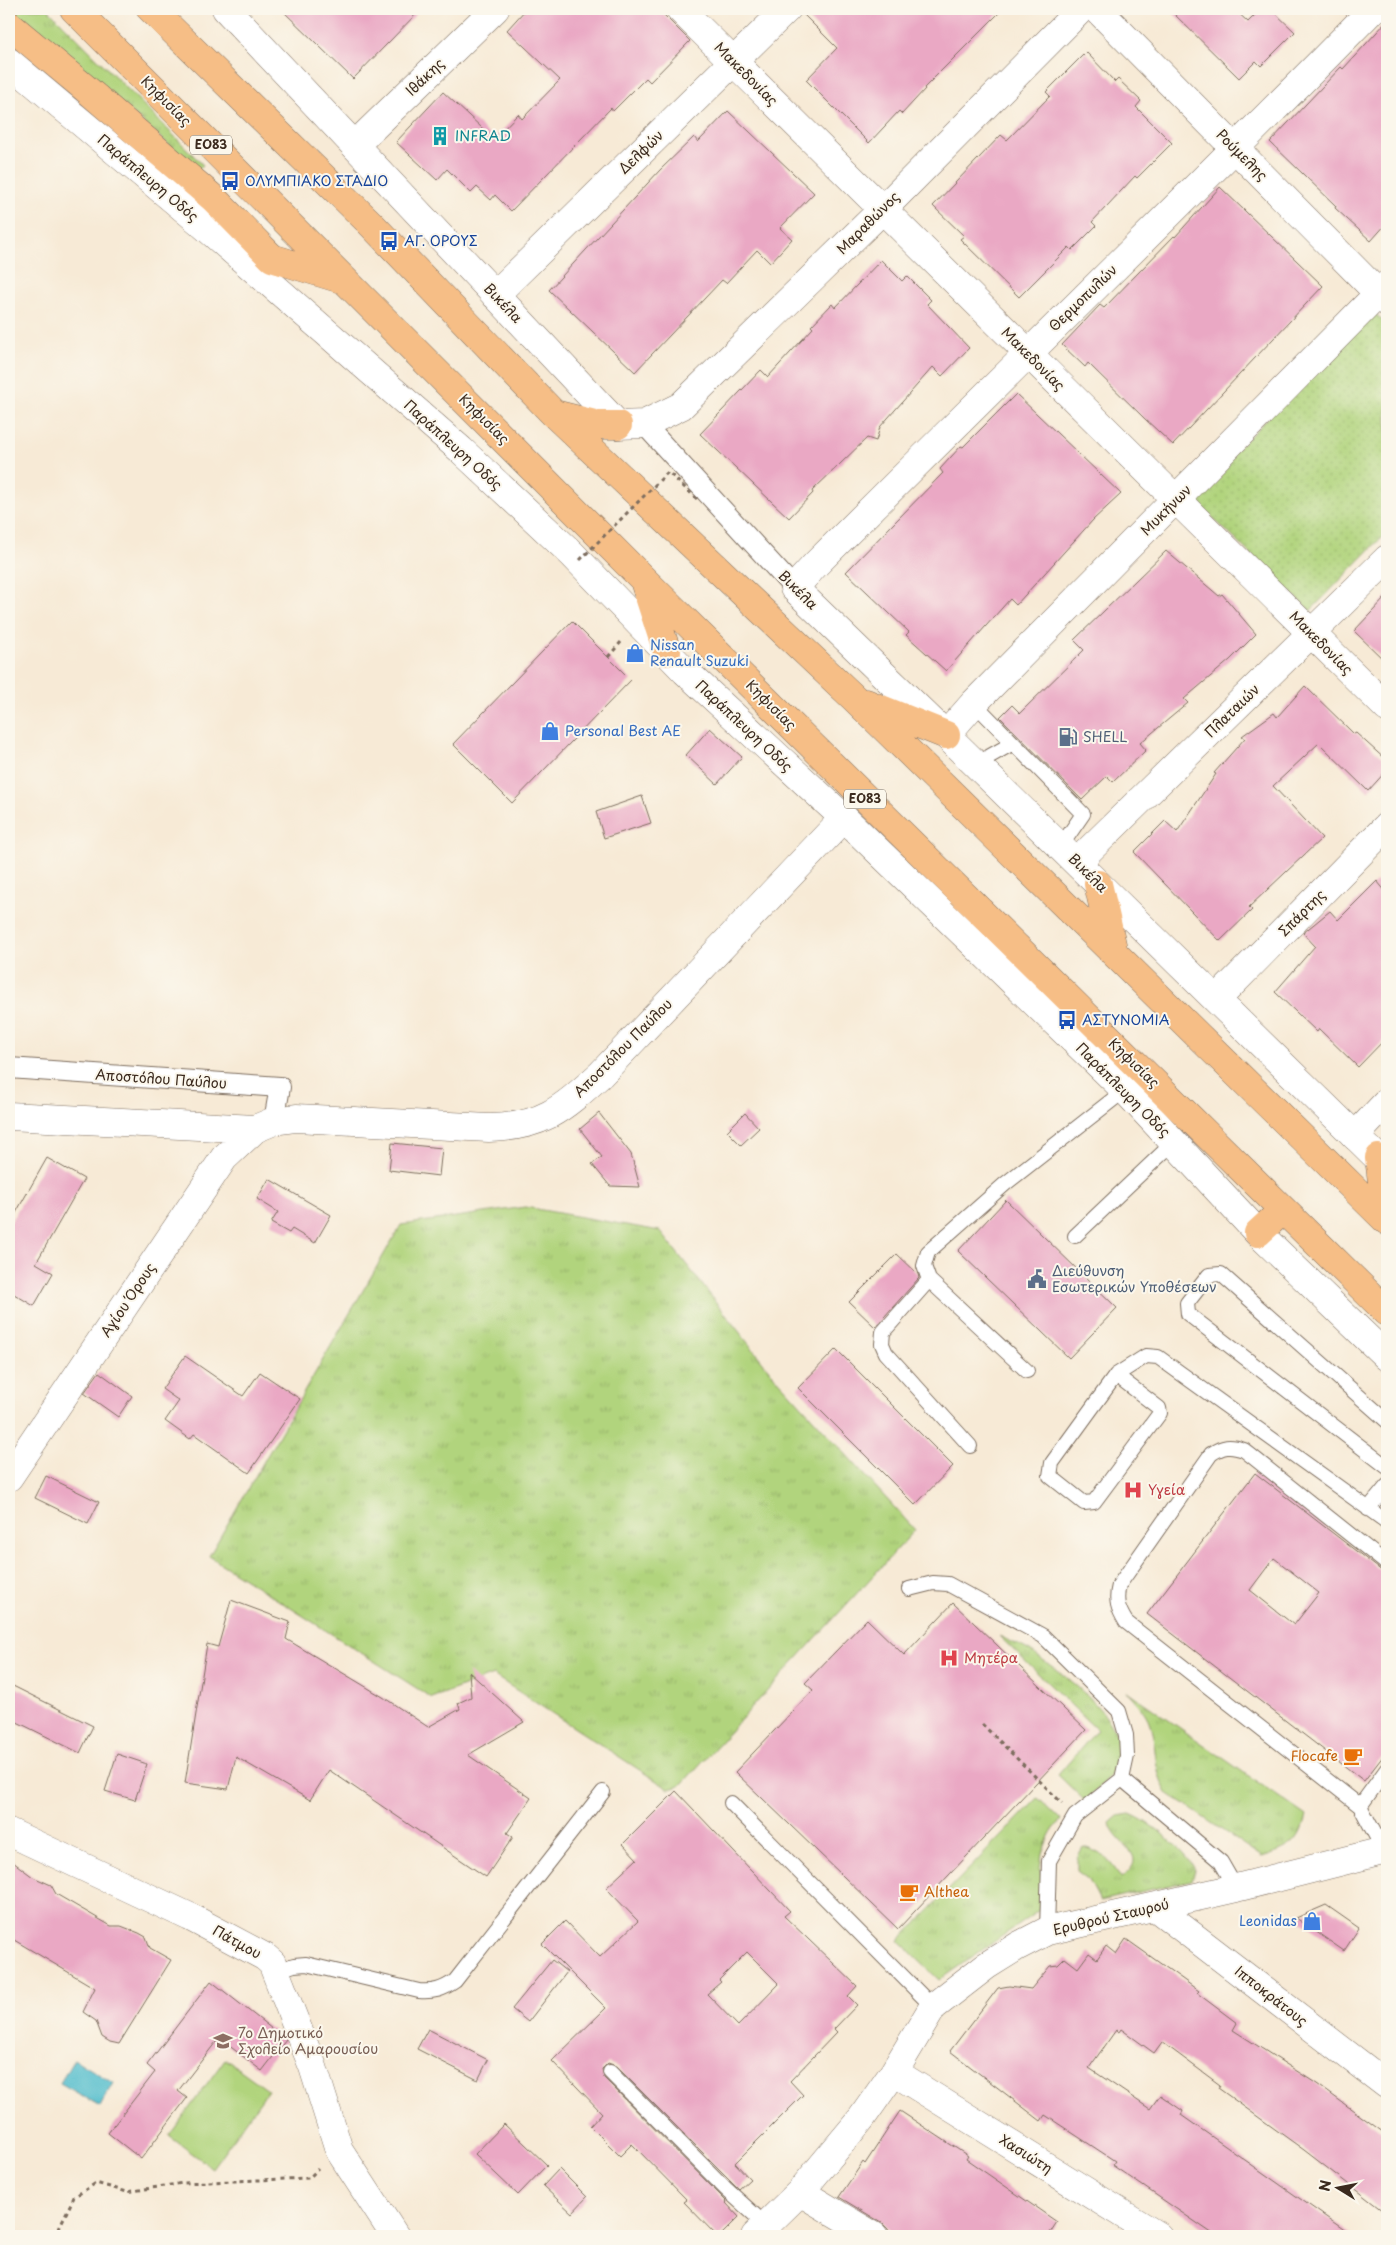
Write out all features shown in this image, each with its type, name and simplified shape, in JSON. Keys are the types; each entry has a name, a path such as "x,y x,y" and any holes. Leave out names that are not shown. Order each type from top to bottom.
{"main road":[{"name":"Κηφισίας","path":"74,9 348,281 644,580 1387,1312"},
{"path":"151,9 371,224 554,414 854,698 1387,1221"},
{"path":"9,25 214,199 272,258 348,281"},
{"path":"554,414 598,425 631,424"},
{"path":"644,580 667,652"},
{"path":"854,698 946,736"},
{"path":"1098,884 1114,953"},
{"path":"1383,1162 1387,1221"},
{"path":"1258,1233 1283,1210"}],"street":[{"name":"Βικέλα","path":"226,9 495,295 631,424 794,588 1383,1162"},
{"name":"Ιθάκης","path":"355,145 495,9"},
{"name":"Μακεδονίας","path":"680,9 1387,708"},
{"name":"Δελφών","path":"495,295 787,9"},
{"name":"Μαραθώνος","path":"631,424 681,406 882,209 1081,9"},
{"name":"Ρούμελης","path":"1096,9 1236,149 1385,293"},
{"name":"Θερμοπυλών","path":"794,588 1027,353 1236,149 1373,9"},
{"name":"Παράπλευρη Οδός","path":"9,62 200,222 460,450 572,554 667,652 844,818 1125,1090 1258,1233 1387,1357"},
{"name":"Μυκήνων","path":"946,736 974,703 1385,293"},
{"name":"Πλαταιών","path":"1069,854 1311,633 1387,559"},
{"name":"Αποστόλου Παύλου","path":"9,1116 264,1125 296,1118 489,1128 513,1127 537,1122 565,1106 600,1074 844,818"},
{"name":"Σπάρτης","path":"1217,999 1387,826"},
{"name":"Αποστόλου Παύλου","path":"9,1068 280,1087 264,1125"},
{"path":"1355,1136 1387,1102"},
{"name":"Αγίου Όρους","path":"9,1477 224,1158 264,1125"},
{"name":"Πάτμου","path":"9,1832 190,1917 265,1957 276,1971 313,2067 339,2150 395,2236"},
{"name":"Ερυθρού Σταυρού","path":"761,2231 800,2192 860,2120 894,2072 933,2007 986,1966 1018,1946 1047,1931 1236,1888 1385,1850"},
{"name":"Ιπποκράτους","path":"1155,1907 1387,2085"},
{"name":"Χασιώτη","path":"894,2072 1158,2236"},
{"path":"800,2192 874,2236"}],"lane":[{"path":"974,703 1083,814 1069,854"},
{"path":"976,764 1013,743"},
{"path":"1027,1371 929,1280 924,1266 928,1252 1005,1184 1125,1090"},
{"path":"1075,1236 1174,1142"},
{"path":"1387,1421 1221,1274 1209,1275 1187,1303 1188,1314 1387,1467"},
{"path":"929,1280 883,1332 882,1344 886,1353 970,1446"},
{"path":"1116,1375 1159,1408 1160,1413 1094,1502 1084,1503 1050,1476 1052,1463 1116,1375 1146,1356 1158,1356 1387,1522"},
{"path":"1385,1850 1360,1806 1126,1622 1118,1608 1116,1596 1119,1585 1211,1454 1220,1448 1232,1446 1244,1450 1387,1564"},
{"path":"1368,1509 1387,1486"},
{"path":"909,1589 934,1583 948,1584 1043,1636 1119,1711 1126,1735 1127,1756 1122,1780 1075,1816 1048,1861 1047,1931"},
{"path":"1360,1806 1387,1769"},
{"path":"1122,1780 1221,1862 1236,1888"},
{"path":"276,1971 294,1965 306,1964 419,1991 433,1992 455,1982 603,1792"},
{"path":"731,1803 933,2007"},
{"path":"610,2072 726,2190 761,2231"}],"path":[{"path":"580,560 668,472 697,499"},
{"path":"982,1724 1057,1799"},
{"path":"55,2236 74,2197 96,2183 127,2192 183,2183 309,2178 339,2150"}],"green space":[{"path":"11,9 48,9 203,165 198,170"},
{"path":"1374,312 1387,325 1387,532 1310,611 1190,496"},
{"path":"525,1207 660,1231 770,1371 915,1530 680,1786 669,1789 493,1675 432,1698 209,1556 401,1225"},
{"path":"999,1636 1030,1651 1074,1684 1105,1716 1116,1732 1120,1749 1116,1769 1085,1801 1058,1775 1097,1730"},
{"path":"1127,1691 1306,1816 1300,1833 1292,1844 1262,1857 1167,1793 1159,1774 1148,1719"},
{"path":"1038,1798 1061,1820 1050,1834 1042,1853 1040,1869 1044,1884 1041,1909 939,1980 899,1941"},
{"path":"1130,1814 1157,1830 1184,1854 1195,1870 1192,1880 1100,1901 1089,1880 1077,1871 1077,1858 1083,1847 1090,1849 1110,1862 1121,1878 1130,1870 1134,1863 1133,1856 1113,1831 1110,1823 1118,1816"},
{"path":"225,2059 268,2090 212,2168 169,2136"}],"water":[{"path":"74,2059 113,2083 100,2106 60,2083"}],"building":[{"path":"281,9 421,9 353,79"},
{"path":"526,9 658,9 690,41 650,82 646,78 613,111 611,108 511,211 495,195 491,200 477,187 471,193 447,169 437,180 396,142 443,92 494,139 518,114 522,119 560,80 507,30"},
{"path":"802,9 1003,9 924,88 902,114 899,111 869,143 806,80 837,48 802,13"},
{"path":"1169,9 1234,9 1248,22 1261,9 1271,9 1295,32 1261,66 1256,61 1239,78"},
{"path":"1387,21 1387,223 1371,241 1335,208 1336,206 1270,142 1341,67 1343,69"},
{"path":"1086,52 1115,82 1118,79 1141,101 1136,107 1172,143 1137,178 1135,176 1092,222 1096,226 1072,250 1069,247 1019,297 960,239 964,236 933,206 1001,135 1007,140 1050,96 1046,92"},
{"path":"728,111 814,193 780,228 792,239 770,263 757,250 726,283 722,280 635,372 549,290 660,170 694,137 698,142"},
{"path":"1220,187 1323,286 1173,445 1088,363 1085,367 1062,345 1100,305 1104,308 1175,237"},
{"path":"881,260 902,281 907,276 931,300 927,304 969,348 942,376 933,367 880,427 876,441 867,438 812,491 813,493 789,518 700,434 761,370 768,377 813,328 811,326 832,304 835,308"},
{"path":"1016,394 1121,494 1093,520 1016,605 1010,599 946,671 906,635 909,632 846,572 943,473 940,469 961,446 963,447"},
{"path":"1166,551 1219,596 1222,594 1256,634 1230,660 1184,699 1188,703 1140,743 1146,750 1113,782 1107,776 1082,800 1000,717 1012,705 1020,713 1084,650 1074,640"},
{"path":"1387,596 1387,663 1354,631"},
{"path":"572,621 631,680 512,803 453,744"},
{"path":"1305,686 1354,734 1356,733 1387,761 1387,770 1368,791 1319,743 1273,786 1322,838 1249,907 1252,910 1220,941 1134,852 1165,821 1177,832 1216,774 1214,773 1245,738 1242,736 1274,713 1277,717"},
{"path":"710,728 742,757 717,784 686,755"},
{"path":"642,796 651,823 604,838 596,812"},
{"path":"1377,881 1387,893 1387,1037 1358,1067 1319,1029 1317,1032 1275,992 1315,946 1303,933 1330,911 1338,920"},
{"path":"599,1113 631,1154 640,1187 610,1186 592,1164 602,1157 580,1129"},
{"path":"745,1113 759,1128 741,1145 727,1131"},
{"path":"392,1143 442,1148 439,1176 389,1170"},
{"path":"47,1158 84,1179 36,1263 53,1273 34,1306 9,1291 9,1225"},
{"path":"269,1179 331,1215 315,1243 292,1229 289,1233 271,1223 278,1212 257,1199"},
{"name":"Διεύθυνση Εσωτερικών Υποθέσεων","path":"1006,1200 1117,1308 1069,1358 958,1251"},
{"path":"897,1254 918,1274 919,1278 875,1327 849,1302"},
{"path":"836,1349 953,1466 915,1505 798,1388"},
{"path":"185,1356 243,1396 260,1372 300,1399 249,1473 194,1434 190,1439 165,1421 179,1401 162,1389"},
{"path":"99,1372 132,1396 118,1417 84,1393"},
{"path":"1255,1473 1387,1575 1387,1751 1364,1781 1147,1614","holes":["1274,1558 1319,1593 1294,1625 1250,1590"]},
{"path":"46,1476 99,1502 88,1524 35,1498"},
{"path":"231,1600 290,1622 286,1639 383,1697 428,1727 460,1709 458,1703 471,1697 469,1672 524,1722 468,1755 531,1798 507,1833 513,1837 486,1877 329,1770 310,1800 236,1757 228,1789 185,1783 207,1644 218,1647"},
{"path":"953,1603 1086,1730 898,1929 735,1772 813,1690 805,1683 867,1619 904,1655"},
{"path":"9,1684 93,1726 80,1753 9,1718"},
{"path":"117,1754 147,1764 135,1800 105,1791"},
{"path":"676,1791 790,1911 784,1916 857,1986 848,1996 857,2005 834,2029 837,2032 790,2081 803,2095 735,2163 750,2179 739,2189 616,2066 608,2063 602,2069 604,2078 727,2202 739,2217 720,2236 717,2236 684,2202 687,2200 632,2144 620,2156 590,2126 602,2113 552,2061 606,2008 542,1944 565,1921 600,1957 638,1921 606,1888 637,1859 623,1844","holes":["747,1952 779,1984 738,2026 707,1994 721,1982 719,1980"]},
{"path":"9,1859 33,1877 51,1885 56,1894 111,1926 121,1926 146,1937 150,1948 171,1960 119,2044 110,2042 102,2037 96,2021 83,2012 95,1988 9,1937"},
{"path":"1326,1905 1359,1928 1344,1951 1296,1918"},
{"path":"1126,1939 1199,1991 1197,1993 1237,2023 1233,2030 1317,2084 1387,2135 1387,2214 1304,2150 1218,2088 1220,2085 1162,2042 1154,2053 1121,2029 1119,2032 1116,2030 1089,2068 1150,2109 1160,2095 1183,2111 1181,2115 1353,2236 1216,2236 1112,2165 1115,2161 1045,2115 1041,2121 950,2051 998,1988 1009,1986 1031,1989 1050,1966 1058,1965 1065,1958 1078,1968 1089,1953 1097,1959 1106,1946 1116,1954"},
{"path":"552,1960 567,1972 528,2022 512,2009"},
{"path":"211,1981 286,2040 262,2071 219,2038 178,2091 187,2098 141,2159 108,2133 155,2072 147,2065"},
{"path":"428,2029 488,2060 478,2080 417,2049"},
{"path":"900,2111 968,2156 966,2159 1057,2222 1048,2236 890,2236 888,2229 882,2223 839,2197 863,2162 865,2164"},
{"path":"504,2124 547,2165 518,2195 475,2154"},
{"path":"559,2169 587,2197 572,2213 543,2186"}],"place":[{"name":"INFRAD","path":"440,136"},
{"name":"ΟΛΥΜΠΙΑΚΟ ΣΤΑΔΙΟ","path":"230,181"},
{"name":"ΑΓ. ΟΡΟΥΣ","path":"389,241"},
{"name":"Nissan Renault Suzuki","path":"635,653"},
{"name":"Personal Best AE","path":"550,731"},
{"name":"SHELL","path":"1068,737"},
{"name":"ΑΣΤΥΝΟΜΙΑ","path":"1067,1020"},
{"name":"Διεύθυνση Εσωτερικών Υποθέσεων","path":"1037,1279"},
{"name":"Υγεία","path":"1133,1490"},
{"name":"Μητέρα","path":"949,1658"},
{"name":"Flocafe","path":"1353,1756"},
{"name":"Althea","path":"909,1892"},
{"name":"Leonidas","path":"1312,1921"},
{"name":"7ο Δημοτικό Σχολείο Αμαρουσίου","path":"223,2041"}]}
